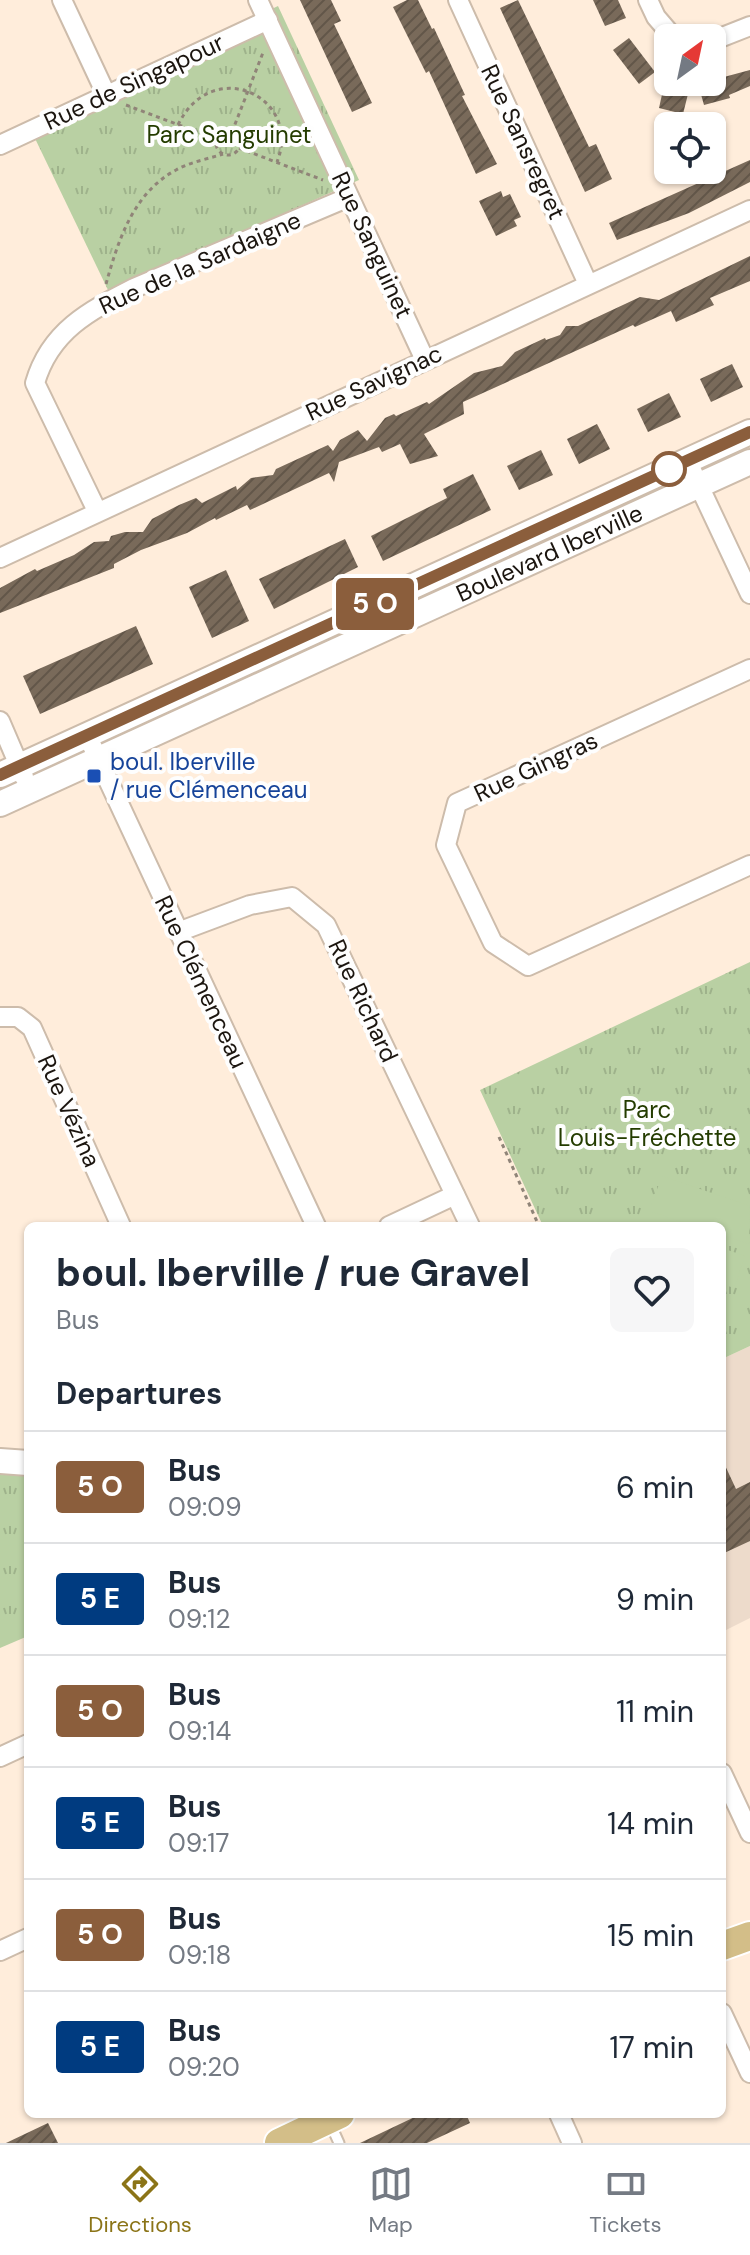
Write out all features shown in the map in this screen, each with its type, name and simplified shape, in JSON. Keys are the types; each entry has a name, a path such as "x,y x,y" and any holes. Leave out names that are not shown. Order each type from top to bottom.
{"main road":[{"path":"726,1945 750,1936"},
{"path":"279,2143 336,2126"}],"street":[{"path":"62,0 104,95"},
{"name":"Rue Sanguinet","path":"258,0 425,360"},
{"name":"Rue Sansregret","path":"458,0 588,284"},
{"path":"648,0 662,24"},
{"name":"Rue de Singapour","path":"0,145 104,95 270,25"},
{"path":"726,35 750,26"},
{"name":"Rue de la Sardaigne","path":"97,511 35,383 41,365 68,327 134,288 347,193"},
{"name":"Rue Savignac","path":"0,558 750,210"},
{"name":"Boulevard Iberville","path":"10,771 750,432"},
{"path":"687,460 750,594"},
{"name":"Boulevard Iberville","path":"0,804 750,462"},
{"name":"Rue Gingras","path":"750,669 457,803 446,845 493,943 528,966 750,865"},
{"path":"0,721 10,771 29,791"},
{"name":"Rue Clémenceau","path":"88,737 314,1222"},
{"name":"Rue Richard","path":"178,932 250,905 292,897 326,925 468,1222"},
{"name":"Rue Vézina","path":"0,1017 18,1017 32,1028 119,1222"},
{"path":"398,1222 455,1195"},
{"path":"0,1461 24,1463"},
{"path":"0,1757 24,1746"},
{"path":"726,1782 750,1833"},
{"path":"0,1951 24,1940"},
{"path":"726,2022 750,2073"},
{"path":"561,2118 572,2143"}],"path":[{"path":"232,132 270,25"},
{"path":"178,125 183,114 202,94 215,88 248,91 262,99 281,127 283,141 277,162"},
{"path":"104,95 216,139"},
{"path":"99,306 121,233 150,190 178,169 234,153 239,148 238,136 232,132 224,131 216,139 216,146 223,154"},
{"path":"239,148 347,193"},
{"path":"499,1137 537,1222"}],"shaded area":[{"path":"750,1346 750,1618 726,1630 726,1357"}],"green space":[{"name":"Parc Sanguinet","path":"278,6 359,180 109,292 29,126"},
{"name":"Parc Louis-Fréchette","path":"750,962 750,1346 726,1357 726,1222 541,1222 480,1090"},
{"path":"662,1176 750,1206 749,1244 726,1236 726,1222 683,1222 649,1211"},
{"path":"726,1249 745,1256 734,1288 726,1285"},
{"path":"0,1461 24,1463 24,1638 0,1648"}],"building":[{"path":"300,0 331,0 341,21 334,24 372,103 352,112"},
{"path":"407,0 418,0 434,28 465,95 462,96 497,164 476,174 429,71 426,73 393,7"},
{"path":"518,0 589,147 596,144 612,179 585,192 500,8"},
{"path":"593,0 618,0 626,18 605,26"},
{"path":"629,38 654,73 639,84 613,50"},
{"path":"750,70 750,86 729,95 730,98 704,105 701,96 726,96 726,76"},
{"path":"662,96 688,96 684,112 659,108"},
{"path":"750,160 750,182 689,213 617,240 609,223 696,184 726,184 726,171"},
{"path":"501,191 503,197 510,194 521,217 514,220 517,226 496,236 479,201"},
{"path":"750,256 750,281 710,298 714,305 676,322 671,311 635,327 633,325 463,402 464,414 424,434 438,456 410,464 400,444 382,452 379,447 339,462 334,482 329,473 250,510 247,505 141,550 114,564 114,568 0,613 0,588 35,569 37,571 74,555 94,542 109,541 111,536 143,532 152,519 179,505 196,498 202,503 236,486 237,490 251,478 273,475 276,469 328,445 333,451 340,440 358,430 367,441 385,418 427,402 429,404 474,373 502,366 515,352 545,338 560,335 566,326 578,326 640,297 659,300"},
{"path":"732,364 743,387 711,402 700,379"},
{"path":"669,393 681,417 648,432 637,409"},
{"path":"597,424 610,449 579,464 567,439"},
{"path":"541,450 553,475 519,490 507,466"},
{"path":"473,474 491,510 383,561 371,536 447,498 443,489"},
{"path":"345,539 358,567 274,609 259,579"},
{"path":"226,570 249,621 212,638 189,587"},
{"path":"136,626 153,664 40,714 23,676"},
{"path":"726,1468 736,1489 750,1482 750,1541 726,1552"},
{"path":"413,2118 468,2118 470,2123 427,2143 360,2143"},
{"path":"48,2123 58,2143 6,2143"}],"bus line":[{"path":"0,775 750,432"}],"place":[{"name":"boul. Iberville / rue Clémenceau","path":"94,776"}]}
